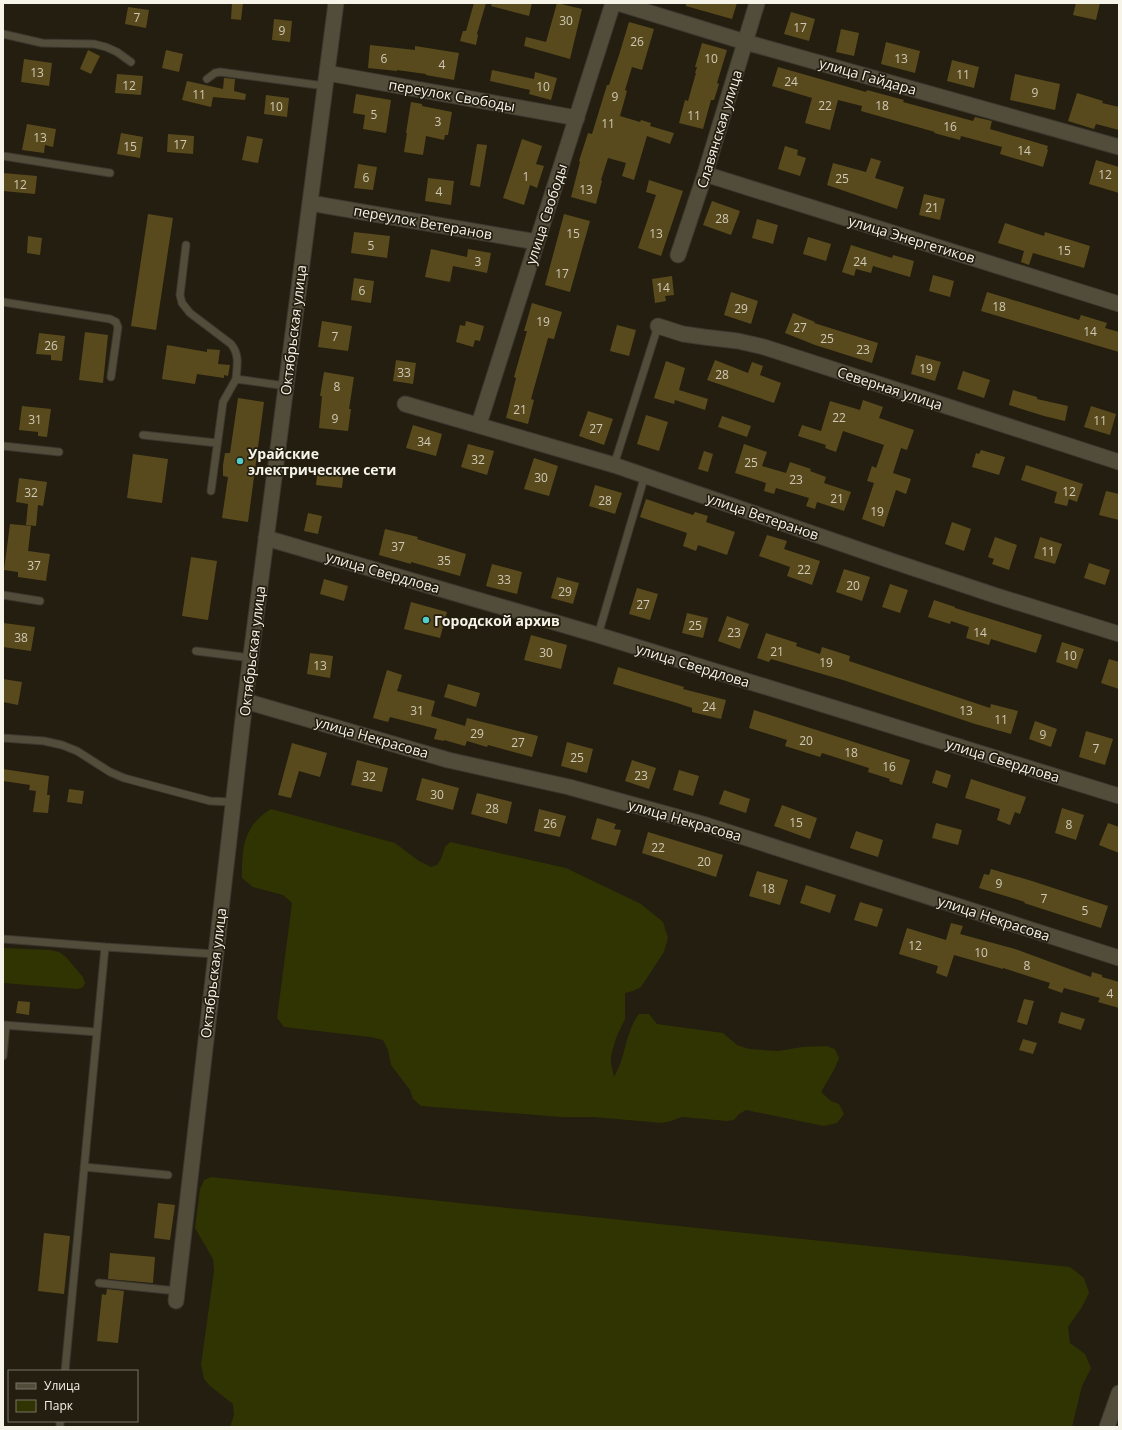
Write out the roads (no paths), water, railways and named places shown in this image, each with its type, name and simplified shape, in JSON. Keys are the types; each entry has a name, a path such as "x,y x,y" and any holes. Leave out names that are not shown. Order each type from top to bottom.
{"street":[{"name":"Октябрьская улица","path":"177,1296 250,658 336,3"},
{"name":"улица Свободы","path":"479,424 613,3"},
{"name":"улица Гайдара","path":"618,3 745,42 1119,147"},
{"name":"Славянская улица","path":"678,255 706,174 757,3"},
{"name":"переулок Свободы","path":"326,79 577,118"},
{"name":"улица Энергетиков","path":"706,174 1119,304"},
{"name":"переулок Ветеранов","path":"310,203 537,242"},
{"name":"Северная улица","path":"658,326 683,334 738,341 764,347 1119,462"},
{"name":"улица Ветеранов","path":"405,404 479,424 614,465 889,560 1119,634"},
{"name":"улица Свердлова","path":"266,538 598,635 1119,796"},
{"name":"улица Некрасова","path":"245,701 448,760 569,787 706,825 1119,958"},
{"path":"1107,1427 1119,1393"}],"lane":[{"path":"3,34 42,43 94,44 117,52 131,62"},
{"path":"207,79 220,72 326,79"},
{"path":"3,156 110,173"},
{"path":"186,245 180,295 182,303 190,313 231,344 236,349 238,357 236,379 223,402 211,490"},
{"path":"3,302 110,319 116,322 118,327 111,377"},
{"path":"614,465 658,326"},
{"path":"236,379 286,386"},
{"path":"143,435 218,443"},
{"path":"3,446 59,452"},
{"path":"598,635 645,475"},
{"path":"3,595 40,601"},
{"path":"196,651 250,658"},
{"path":"3,738 44,741 62,745 77,751 110,772 124,778 210,801 233,802"},
{"path":"3,939 215,954"},
{"path":"65,1370 105,947"},
{"path":"3,1056 4,1025 97,1032"},
{"path":"84,1166 168,1175"},
{"path":"99,1284 177,1296"}],"place":[{"name":"Урайские электрические сети","path":"240,461"},
{"name":"Городской архив","path":"426,620"}]}
